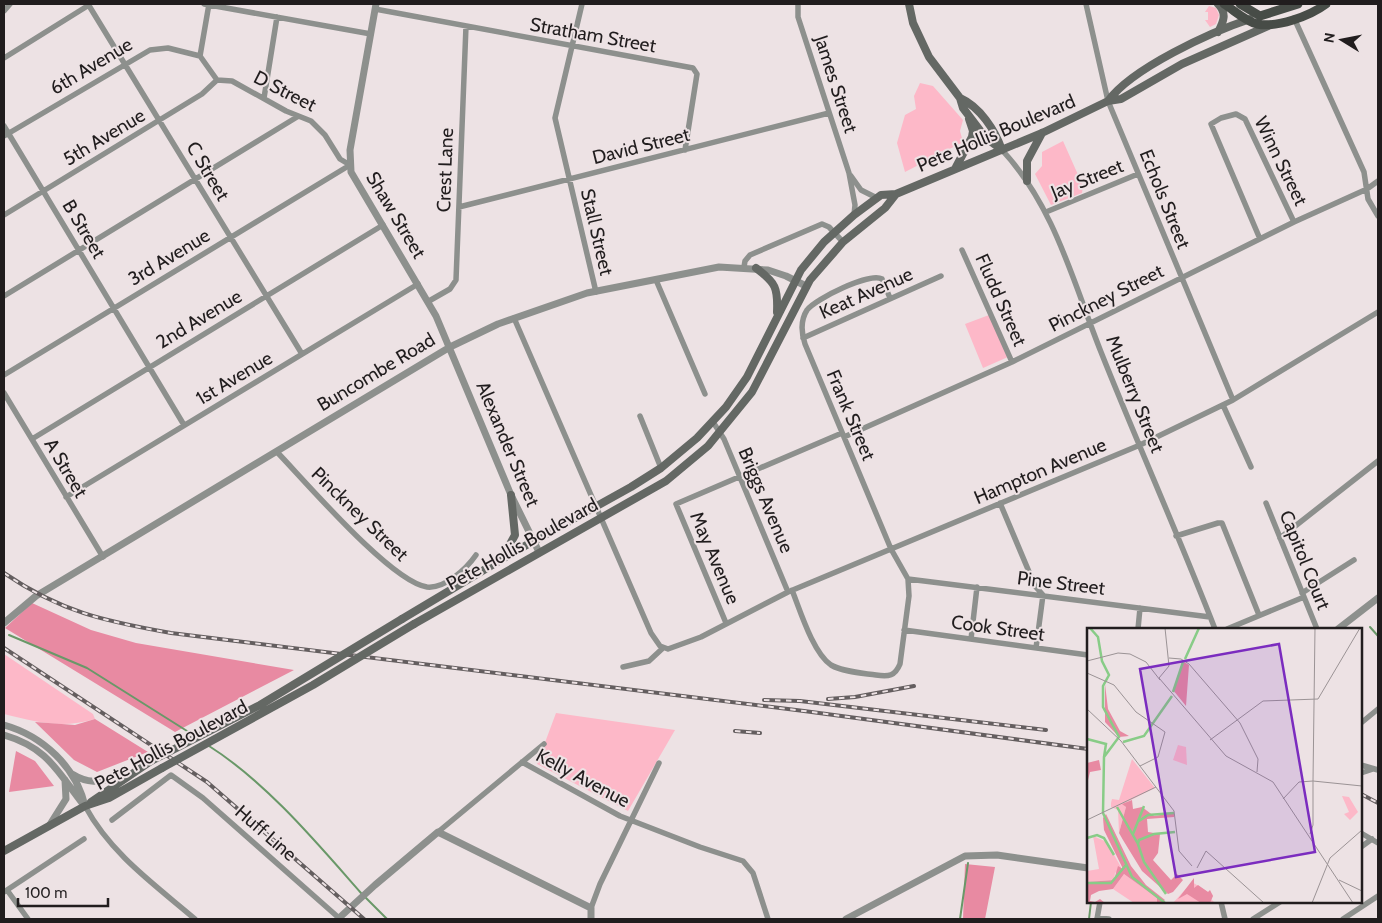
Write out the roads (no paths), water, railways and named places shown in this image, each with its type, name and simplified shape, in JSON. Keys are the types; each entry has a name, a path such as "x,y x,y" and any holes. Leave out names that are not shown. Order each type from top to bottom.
{"main road":[{"path":"909,4 920,42 942,76 960,98 973,131 969,146 956,168"},
{"path":"1218,4 1224,15 1224,22 1218,32"},
{"path":"1224,4 1256,24 1272,25 1317,10 1326,4"},
{"path":"1240,4 1260,16 1298,4"},
{"name":"Pete Hollis Boulevard","path":"1108,100 1118,87 1163,60 1218,32 1260,16"},
{"name":"Pete Hollis Boulevard","path":"85,806 151,761 260,705 500,561 661,468 698,438 713,422 747,376 801,270 834,233 877,198 896,194 1002,150 1042,133 1108,100 1122,99 1182,64 1272,25"},
{"path":"960,98 969,102 996,133 1002,150"},
{"path":"963,108 988,141 1002,150"},
{"path":"1027,182 1027,161 1042,133"},
{"name":"Pete Hollis Boulevard","path":"85,806 109,798 298,694 414,624 666,481 708,446 752,392 806,286 843,242 885,208 896,194"},
{"path":"756,268 769,278 776,288 777,314"},
{"path":"500,561 515,536 511,495"},
{"path":"4,851 85,806"}],"street":[{"path":"4,11 10,4"},
{"path":"4,58 88,4"},
{"name":"C Street","path":"88,4 302,354"},
{"path":"217,80 200,56 207,4 371,34"},
{"name":"Stall Street","path":"582,4 555,114 596,292"},
{"name":"James Street","path":"798,4 798,16 849,173 855,205 854,215"},
{"name":"Echols Street","path":"1086,4 1108,100 1233,400"},
{"name":"Stratham Street","path":"376,7 466,26 693,68 696,71 685,150"},
{"name":"Shaw Street","path":"376,7 350,150 350,166 355,180 429,301 450,347"},
{"path":"264,98 277,17"},
{"path":"1294,18 1364,172 1368,200 1378,216"},
{"name":"Crest Lane","path":"429,301 450,289 456,283 466,26"},
{"name":"6th Avenue","path":"6,135 124,63 150,50 160,47 200,56"},
{"name":"D Street","path":"217,80 232,81 297,117 308,119 318,127 340,159 350,166"},
{"name":"5th Avenue","path":"4,216 160,121 202,94 217,80"},
{"name":"David Street","path":"459,207 830,113"},
{"name":"Winn Street","path":"1260,239 1211,124 1232,115 1240,115 1245,119 1294,222"},
{"path":"4,296 297,117"},
{"name":"B Street","path":"4,126 6,135 79,250 184,425"},
{"name":"Mulberry Street","path":"1002,150 1027,182 1046,212 1061,243 1090,322 1215,628"},
{"name":"3rd Avenue","path":"4,375 350,166"},
{"name":"James Street","path":"849,173 861,190 877,198"},
{"name":"Jay Street","path":"1046,212 1138,174"},
{"name":"Pinckney Street","path":"676,504 1012,362 1294,222 1367,189 1378,181"},
{"name":"2nd Avenue","path":"32,439 383,225"},
{"path":"744,268 750,255 817,226 826,225 843,242"},
{"name":"Fludd Street","path":"962,250 1012,362"},
{"name":"Buncombe Road","path":"4,622 30,600 450,347 514,318 596,292 719,267 756,268 795,280 806,286"},
{"name":"Keat Avenue","path":"803,338 941,276"},
{"name":"Frank Street","path":"890,298 882,279 868,278 816,301 804,316 801,328 803,338 891,549 908,579 909,596 904,630"},
{"path":"656,280 705,394"},
{"name":"1st Avenue","path":"66,497 418,284"},
{"name":"Hampton Avenue","path":"664,648 672,649 790,591 1140,446 1233,400 1378,312"},
{"path":"514,318 651,633 664,648 649,661 623,667"},
{"name":"Alexander Street","path":"450,347 511,495 539,552"},
{"name":"A Street","path":"4,393 103,557"},
{"path":"1223,405 1251,467"},
{"path":"640,416 661,468"},
{"name":"Briggs Avenue","path":"713,422 720,433 790,591 821,655 831,665 840,669 892,675 900,664 904,630"},
{"name":"Pinckney Street","path":"277,452 384,562 410,580 426,587 435,587 469,566 476,555"},
{"path":"1280,538 1378,461"},
{"path":"1000,503 1035,586 1043,595 1036,648"},
{"name":"Capitol Court","path":"1266,503 1317,628"},
{"name":"May Avenue","path":"676,504 726,623"},
{"path":"1176,536 1212,524 1222,524 1259,615"},
{"path":"1229,628 1303,595 1354,560"},
{"name":"Pine Street","path":"908,579 1210,617"},
{"path":"971,639 977,587"},
{"path":"1339,628 1378,598"},
{"path":"1138,628 1140,608"},
{"name":"Cook Street","path":"904,630 1087,655"},
{"path":"1362,721 1378,709"},
{"path":"4,725 17,729 47,747 71,773 82,792 85,806"},
{"path":"4,735 43,753 85,806 98,830 111,846 194,919"},
{"path":"339,919 363,896 544,744"},
{"name":"Kelly Avenue","path":"522,762 630,820 743,861 753,873 768,919"},
{"path":"591,919 590,908 630,820 659,763"},
{"path":"1362,764 1377,770"},
{"path":"1362,773 1377,770"},
{"path":"71,773 81,779 98,783 131,775"},
{"name":"Huff Line","path":"112,820 171,775 203,798 339,919"},
{"path":"49,826 66,799 65,780"},
{"path":"438,832 590,908"},
{"path":"1362,834 1378,843"},
{"path":"28,919 5,891 84,839"},
{"path":"1362,846 1372,839"},
{"path":"846,919 965,856 997,855 1087,868"},
{"path":"1342,919 1378,896"},
{"path":"1100,903 1097,919 1109,919"},
{"path":"1221,903 1226,919"},
{"path":"1253,919 1278,903"}],"waterway":[{"path":"1370,627 1378,636"},
{"path":"9,635 87,668 195,736"},
{"path":"209,746 251,777 271,795 309,834 361,893"},
{"path":"960,919 968,863"},
{"path":"365,897 387,919"},
{"path":"1089,919 1091,903"}],"railway":[{"path":"4,573 64,606 104,619 171,633 804,711 1087,749"},
{"path":"4,648 207,782 364,919"},
{"path":"828,699 855,697 914,686"},
{"path":"764,700 800,701 1046,730"},
{"path":"735,731 760,733"},
{"path":"1362,795 1378,803"}]}
